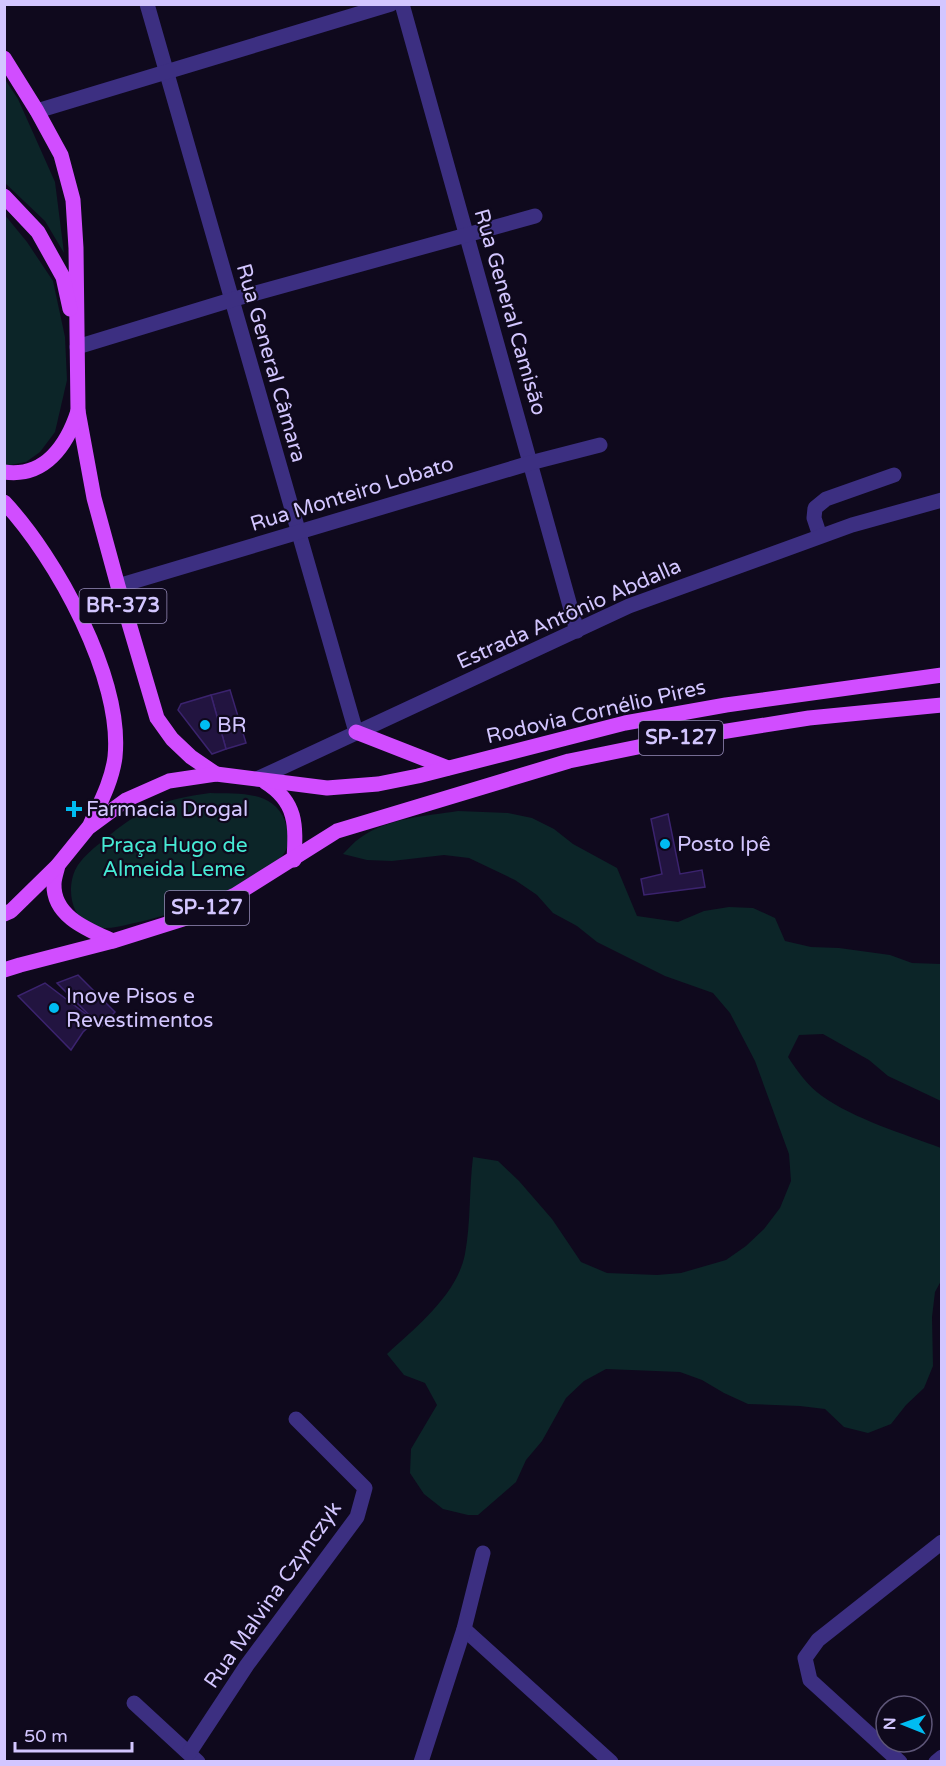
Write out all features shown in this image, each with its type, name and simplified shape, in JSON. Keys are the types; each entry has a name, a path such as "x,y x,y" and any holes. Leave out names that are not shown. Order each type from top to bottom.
{"main road":[{"path":"4,58 37,111 60,155 73,200 76,248 76,341"},
{"name":"BR-373","path":"4,196 38,232 63,277 76,341 78,411 94,498 157,718 172,739 191,757 216,774"},
{"path":"4,472 29,472 47,463 69,435 78,411"},
{"name":"BR-373","path":"4,501 50,562 83,622 106,684 114,724 115,757 107,788 88,828"},
{"name":"Rodovia Cornélio Pires","path":"259,780 327,788 378,784 625,723 738,703 942,675"},
{"name":"Rodovia Cornélio Pires","path":"294,860 337,831 569,762 677,739 809,718 942,705"},
{"path":"356,732 448,768"},
{"name":"SP-127","path":"4,914 11,911 58,865 88,828 126,800 170,781 216,774 259,780"},
{"path":"259,780 277,789 287,802 294,817 296,833 294,860"},
{"name":"SP-127","path":"4,970 113,941 186,918 235,895 294,860"},
{"path":"58,865 54,884 57,902 70,918 83,927 113,941"}],"street":[{"name":"Rua General Câmara","path":"147,4 356,732"},
{"path":"37,111 391,4"},
{"name":"Rua General Camisão","path":"402,4 577,631"},
{"path":"76,341 535,216"},
{"name":"Rua Monteiro Lobato","path":"118,586 530,463 600,445"},
{"path":"820,537 814,518 815,508 826,499 894,475"},
{"name":"Estrada Antônio Abdalla","path":"259,780 356,732 629,606 852,525 942,500"},
{"name":"Rua Malvina Czynczyk","path":"193,1757 247,1665 357,1517 365,1488 296,1419"},
{"path":"900,1761 810,1680 805,1658 818,1640 942,1542"},
{"path":"421,1761 464,1629 483,1553"},
{"path":"464,1629 611,1761"},
{"path":"134,1703 193,1757"},
{"path":"936,1761 942,1757"}],"green space":[{"path":"4,78 18,99 55,182 64,253 45,221 5,183"},
{"path":"4,214 27,242 53,281 65,337 67,380 55,432 40,452 26,462 5,466"},
{"name":"Praça Hugo de Almeida Leme","path":"210,793 254,796 272,804 279,811 285,821 288,842 287,848 277,861 261,874 240,886 217,897 168,914 110,928 95,927 83,921 74,907 71,890 74,872 86,855 129,820 153,807 165,802"},
{"path":"458,811 508,813 532,818 554,829 573,844 617,868 637,916 678,922 704,911 729,907 753,908 775,918 785,941 811,947 839,948 890,955 912,963 941,964 941,1101 888,1076 869,1060 823,1034 799,1035 788,1057 812,1088 835,1104 880,1125 941,1148 942,1279 935,1292 932,1317 933,1366 924,1388 891,1424 868,1433 844,1427 825,1409 748,1404 702,1380 680,1372 606,1369 584,1381 566,1398 542,1441 526,1460 516,1482 478,1515 443,1509 424,1494 410,1473 411,1449 437,1405 425,1383 404,1375 387,1354 434,1309 454,1283 461,1269 467,1242 473,1157 498,1161 552,1219 581,1262 607,1273 657,1275 681,1273 726,1260 764,1229 780,1208 791,1181 789,1154 755,1061 730,1013 713,993 665,976 597,942 577,926 553,913 537,895 515,880 469,858 444,855 392,861 367,860 343,854 360,838 382,826 407,819"}],"building":[{"path":"230,690 246,743 226,749 211,695"},
{"name":"BR","path":"211,695 226,749 212,754 178,710 181,704"},
{"name":"Posto Ipê","path":"668,814 680,874 702,870 705,887 644,895 641,879 662,874 651,819"},
{"path":"78,975 115,1012 101,1027 57,983"},
{"name":"Inove Pisos e Revestimentos","path":"45,983 95,1021 83,1032 71,1050 18,996"}],"place":[{"name":"BR","path":"205,725"},
{"name":"Farmacia Drogal","path":"74,809"},
{"name":"Posto Ipê","path":"665,844"},
{"name":"Inove Pisos e Revestimentos","path":"54,1008"}]}
